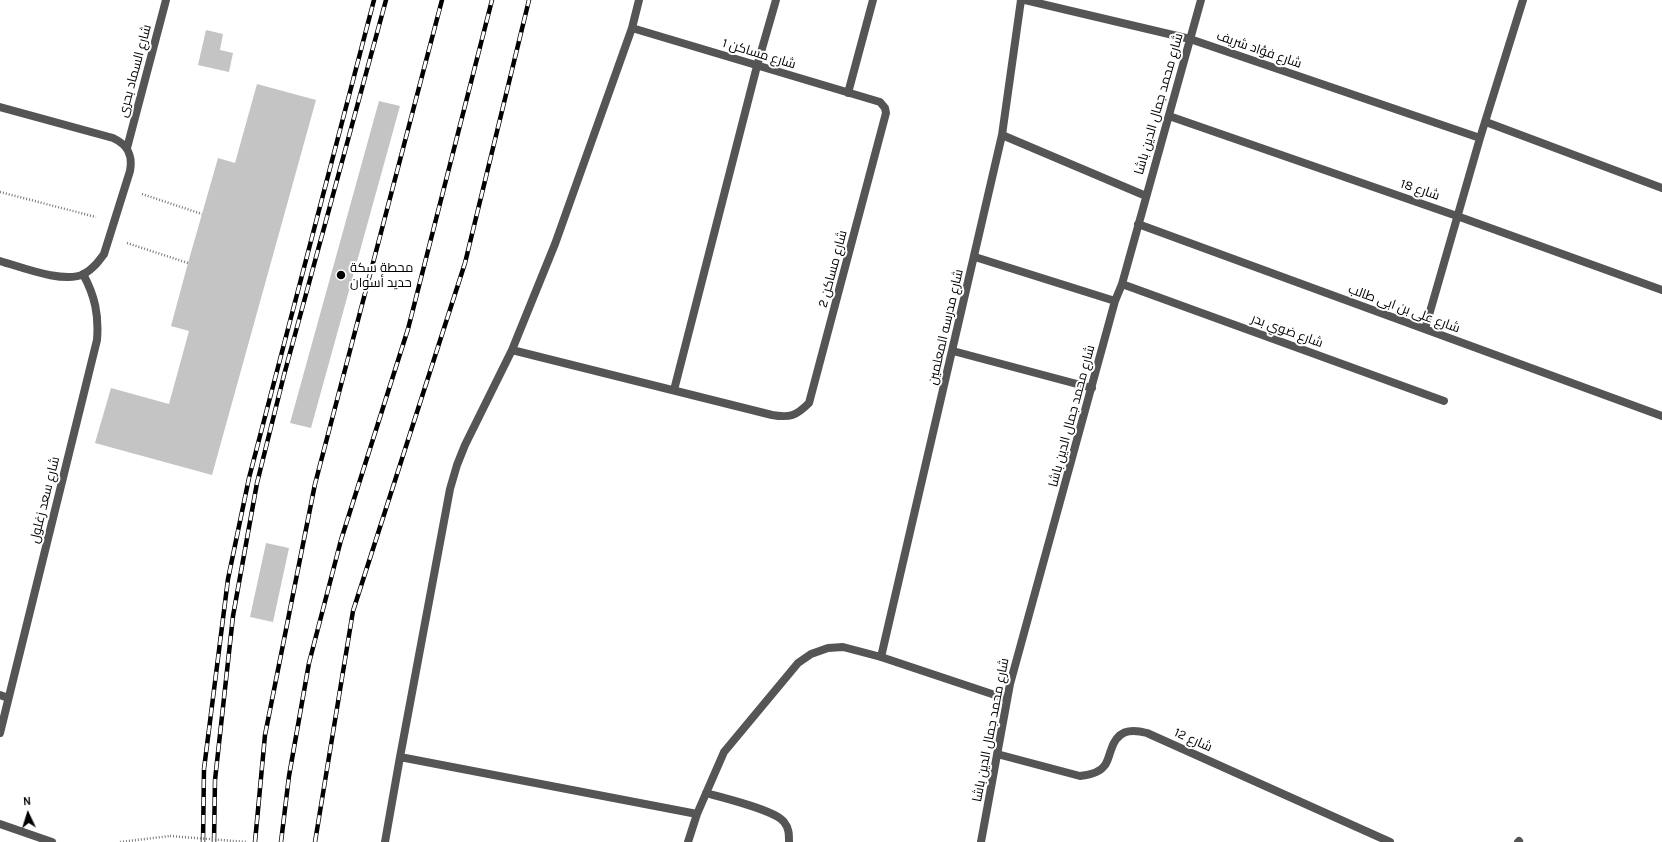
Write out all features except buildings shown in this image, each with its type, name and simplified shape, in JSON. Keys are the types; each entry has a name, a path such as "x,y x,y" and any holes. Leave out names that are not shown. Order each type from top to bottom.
{"street":[{"name":"شارع السماد بحرى","path":"127,148 166,0"},
{"path":"385,842 452,483 465,445 512,350 556,244 632,28 639,0"},
{"path":"674,390 757,66 776,0"},
{"path":"848,93 873,0"},
{"name":"شارع مدرسه المعلمين","path":"882,657 1002,135 1021,0"},
{"name":"شارع فؤاد شريف","path":"1025,0 1190,39 1480,138"},
{"name":"شارع محمد جمال الدين باشا","path":"981,842 1007,699 1115,301 1122,284 1201,0"},
{"path":"1425,329 1480,138 1523,0"},
{"name":"شارع مساكن 1","path":"632,28 880,102"},
{"name":"شارع مساكن 2","path":"512,350 772,415 786,417 800,413 809,403 886,113 885,108 880,102"},
{"path":"0,107 113,138 121,142 127,148 131,163 104,254 95,266 83,274 69,277 54,275 0,261"},
{"name":"شارع 18","path":"1169,116 1457,216 1662,290"},
{"path":"1486,122 1662,188"},
{"path":"1002,135 1146,196"},
{"name":"شارع على بن ابى طالب","path":"1138,224 1662,416"},
{"path":"975,257 1115,301"},
{"name":"شارع سعد زغلول","path":"0,733 97,340 98,314 95,300 83,274"},
{"name":"شارع ضوي بدر","path":"1122,284 1444,401"},
{"path":"953,351 1092,388"},
{"path":"688,842 697,814 724,752 798,663 812,654 828,648 843,647 882,657 1007,699"},
{"path":"0,695 8,698"},
{"name":"شارع 12","path":"997,754 1080,776 1089,775 1098,772 1106,765 1113,742 1124,732 1134,730 1147,733 1390,842"},
{"path":"400,757 697,814"},
{"path":"706,793 769,812 783,820 788,828 789,842"},
{"path":"0,824 52,842"}],"path":[{"path":"124,189 202,214"},
{"path":"0,192 114,222"},
{"path":"109,238 188,262"},
{"path":"120,842 170,836 247,842"}],"railway":[{"path":"203,842 204,769 228,579 249,478 374,0"},
{"path":"214,842 215,780 233,616 257,483 284,375 386,0"},
{"path":"255,842 265,735 315,484 442,0"},
{"path":"281,842 289,776 309,663 341,540 408,329 492,0"},
{"path":"315,842 353,611 465,263 529,0"}],"place":[{"name":"محطة سكة حديد أسوان","path":"341,275"}]}
